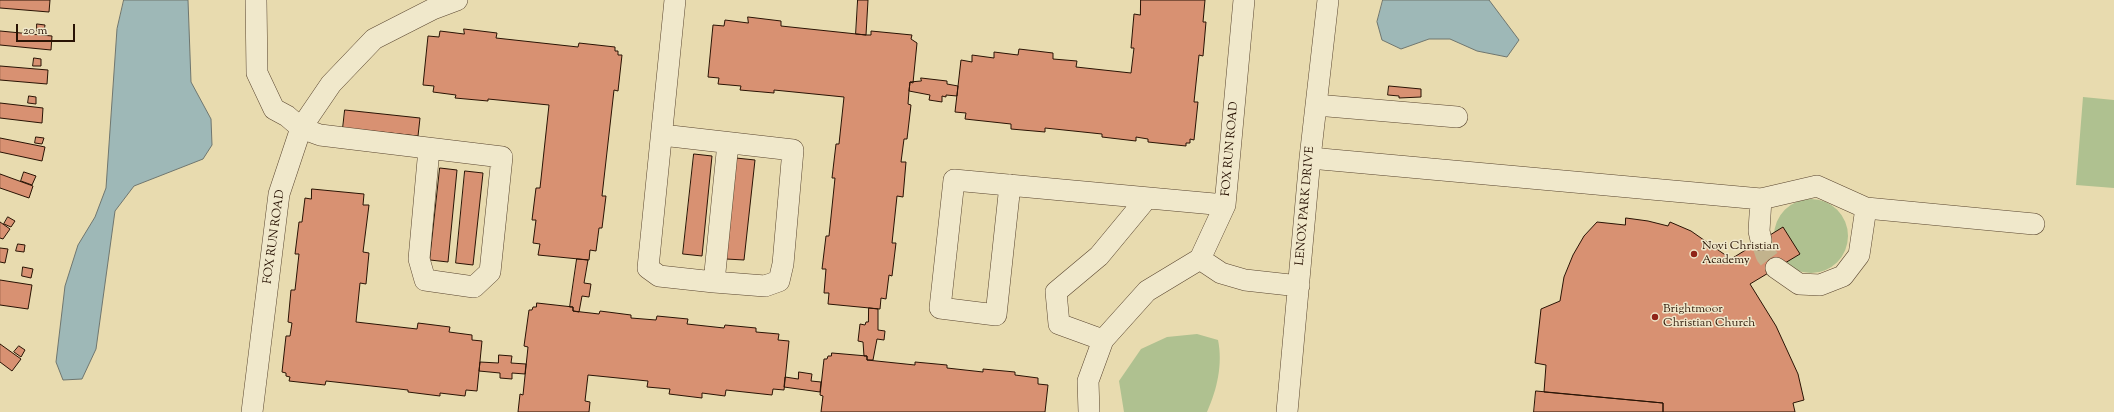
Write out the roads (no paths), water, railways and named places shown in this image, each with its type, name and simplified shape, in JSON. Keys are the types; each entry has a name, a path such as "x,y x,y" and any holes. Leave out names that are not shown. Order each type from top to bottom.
{"street":[{"path":"256,0 257,73 274,109 287,116 301,128 320,136 502,157 490,272 474,287 425,280 419,259 429,149"},
{"name":"FOX RUN ROAD","path":"252,412 279,194 301,128 331,84 374,39 433,9 457,0"},
{"path":"662,135 793,150 783,264 779,281 765,286 714,282 659,276 648,268 675,0"},
{"name":"FOX RUN ROAD","path":"1200,259 1226,204 1244,0"},
{"name":"LENOX PARK DRIVE","path":"1287,412 1310,158 1328,0"},
{"path":"1316,105 1458,117"},
{"path":"714,282 728,143"},
{"path":"1310,158 1761,199 1817,186 1866,208 2034,224"},
{"path":"1010,185 996,315 940,308 954,180 1226,204"},
{"path":"1103,340 1059,324 1056,292 1099,256 1147,198"},
{"path":"1761,199 1759,232 1762,240"},
{"path":"1776,268 1799,284 1820,285 1843,276 1859,255 1866,208"},
{"path":"1089,412 1088,381 1103,340 1147,291 1200,259 1222,273 1245,280 1299,286"}],"water":[{"path":"124,0 188,0 191,82 211,119 212,145 203,159 134,186 115,211 96,349 82,379 63,380 56,362 65,286 78,245 95,217 106,188 117,29"},
{"path":"1383,0 1489,0 1519,40 1507,57 1477,51 1450,39 1429,39 1401,49 1382,40 1377,22"}],"tunnel":[{"path":"1761,240 1766,255 1776,268"}],"place":[{"name":"Novi Christian Academy","path":"1694,254"},
{"name":"Brightmoor Christian Church","path":"1655,317"}]}
